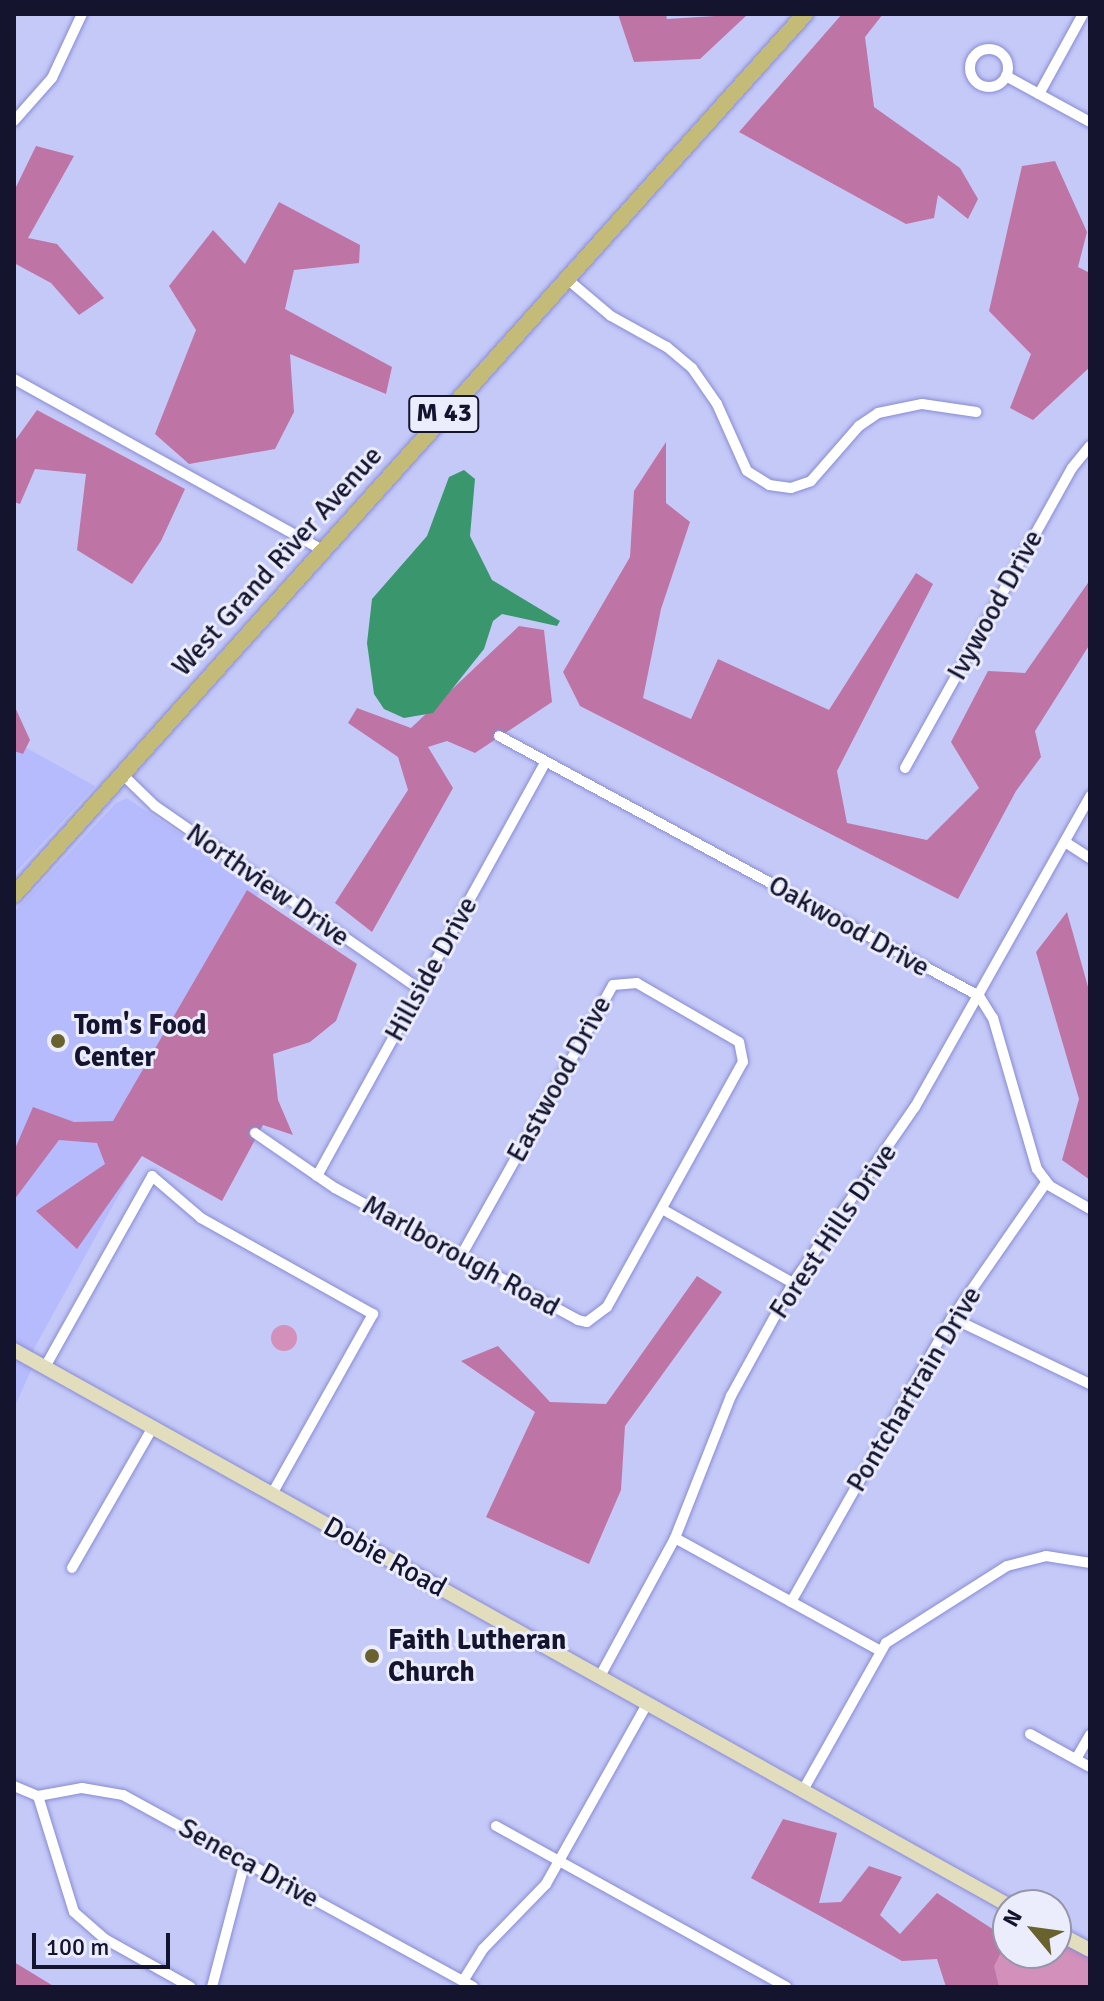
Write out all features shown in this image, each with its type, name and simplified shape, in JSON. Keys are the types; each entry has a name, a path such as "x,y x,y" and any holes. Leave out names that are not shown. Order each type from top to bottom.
{"main road":[{"name":"West Grand River Avenue","path":"14,895 805,14"}],"street":[{"path":"14,121 52,78 82,14"},
{"path":"1039,94 1083,14"},
{"path":"1006,76 1090,122"},
{"path":"567,279 611,316 667,347 692,368 717,404 747,471 769,485 791,488 811,481 859,426 878,413 922,404 976,412"},
{"path":"14,379 322,550"},
{"name":"Ivywood Drive","path":"905,768 1072,468 1090,446"},
{"name":"Oakwood Drive","path":"499,736 979,996"},
{"name":"Hillside Drive","path":"317,1176 546,762"},
{"name":"Northview Drive","path":"122,774 145,798 419,989"},
{"name":"Forest Hills Drive","path":"599,1678 675,1538 719,1416 793,1283 915,1107 1090,796"},
{"path":"1065,842 1090,858"},
{"name":"Eastwood Drive","path":"461,1256 607,991 623,980 637,983 731,1034 744,1053 662,1209"},
{"path":"979,996 993,1018 1033,1158 1046,1183 1090,1209"},
{"name":"Marlborough Road","path":"255,1133 317,1176 578,1320 594,1320 607,1307 662,1209"},
{"path":"45,1367 152,1176 201,1218 373,1314 272,1494"},
{"name":"Pontchartrain Drive","path":"791,1602 952,1318 1046,1183"},
{"path":"662,1209 793,1283"},
{"path":"952,1318 1090,1384"},
{"name":"Dobie Road","path":"14,1350 992,1896"},
{"path":"72,1568 153,1427"},
{"path":"675,1538 879,1650"},
{"path":"802,1792 879,1650 1007,1566 1046,1556 1090,1563"},
{"path":"463,1981 483,1949 529,1905 560,1861 647,1704"},
{"path":"1030,1734 1090,1767"},
{"path":"1076,1759 1090,1735"},
{"path":"14,1786 38,1796 74,1912 105,1939 191,1987"},
{"name":"Seneca Drive","path":"38,1796 82,1788 113,1791 473,1987"},
{"path":"496,1826 786,1987"},
{"path":"212,1987 245,1861"},
{"path":"1072,1940 1090,1950"}],"shaded area":[{"path":"618,14 666,14 667,19 748,14 700,59 634,62"},
{"path":"842,14 883,14 865,37 874,107 960,168 978,199 968,219 938,195 934,218 906,224 739,132"},
{"path":"36,146 74,156 28,238 57,244 104,298 79,315 51,283 14,263 14,191"},
{"path":"1055,161 1087,232 1078,267 1090,273 1090,367 1033,420 1010,408 1031,354 989,311 1022,166"},
{"path":"279,202 360,245 359,263 294,270 285,309 392,367 386,394 290,354 294,412 275,449 189,464 155,434 196,330 169,286 213,230 245,264"},
{"path":"37,410 185,489 161,541 132,584 77,550 86,474 35,469 20,504 14,502 14,442"},
{"path":"666,442 666,503 690,522 661,609 643,698 691,719 718,659 829,710 916,573 933,584 837,771 847,823 927,840 979,788 951,742 988,671 1025,673 1090,580 1090,644 1035,731 1041,757 1016,791 958,899 580,706 563,672 630,557 634,491"},
{"path":"464,470 475,479 470,536 492,580 560,621 557,626 502,614 493,621 484,649 433,713 404,718 384,709 374,694 367,643 372,599 427,536 449,477"},
{"path":"519,626 544,630 552,702 475,753 447,741 428,747 453,788 372,932 335,903 408,790 398,757 348,723 357,708 411,728"},
{"path":"14,705 30,740 23,754 14,751"},
{"path":"14,741 95,786 14,874"},
{"path":"127,798 261,889 116,1150 137,1162 31,1354 14,1345 14,912 116,803"},
{"path":"247,890 357,964 336,1021 310,1042 273,1054 278,1100 293,1135 263,1125 222,1201 142,1156 77,1249 36,1211 105,1164 97,1143 59,1140 14,1200 14,1151 33,1107 74,1122 113,1121"},
{"path":"1067,912 1090,994 1090,1180 1062,1160 1079,1099 1036,952"},
{"path":"697,1276 722,1292 625,1426 621,1490 589,1564 486,1517 535,1412 461,1361 498,1346 550,1402 606,1404"},
{"path":"284,1325 293,1329 297,1338 293,1347 284,1351 275,1347 271,1338 275,1329"},
{"path":"14,1356 33,1366 14,1408"},
{"path":"783,1819 837,1833 819,1903 841,1902 869,1866 902,1877 880,1915 900,1934 937,1893 992,1929 992,1969 995,1969 999,1987 946,1987 937,1959 902,1961 751,1878"},
{"path":"992,1933 992,1969 1072,1969 1072,1947 1090,1957 1090,1987 962,1987"},
{"path":"14,1962 55,1987 14,1987"}],"place":[{"name":"Tom's Food Center","path":"58,1041"},
{"name":"Faith Lutheran Church","path":"372,1656"}]}
